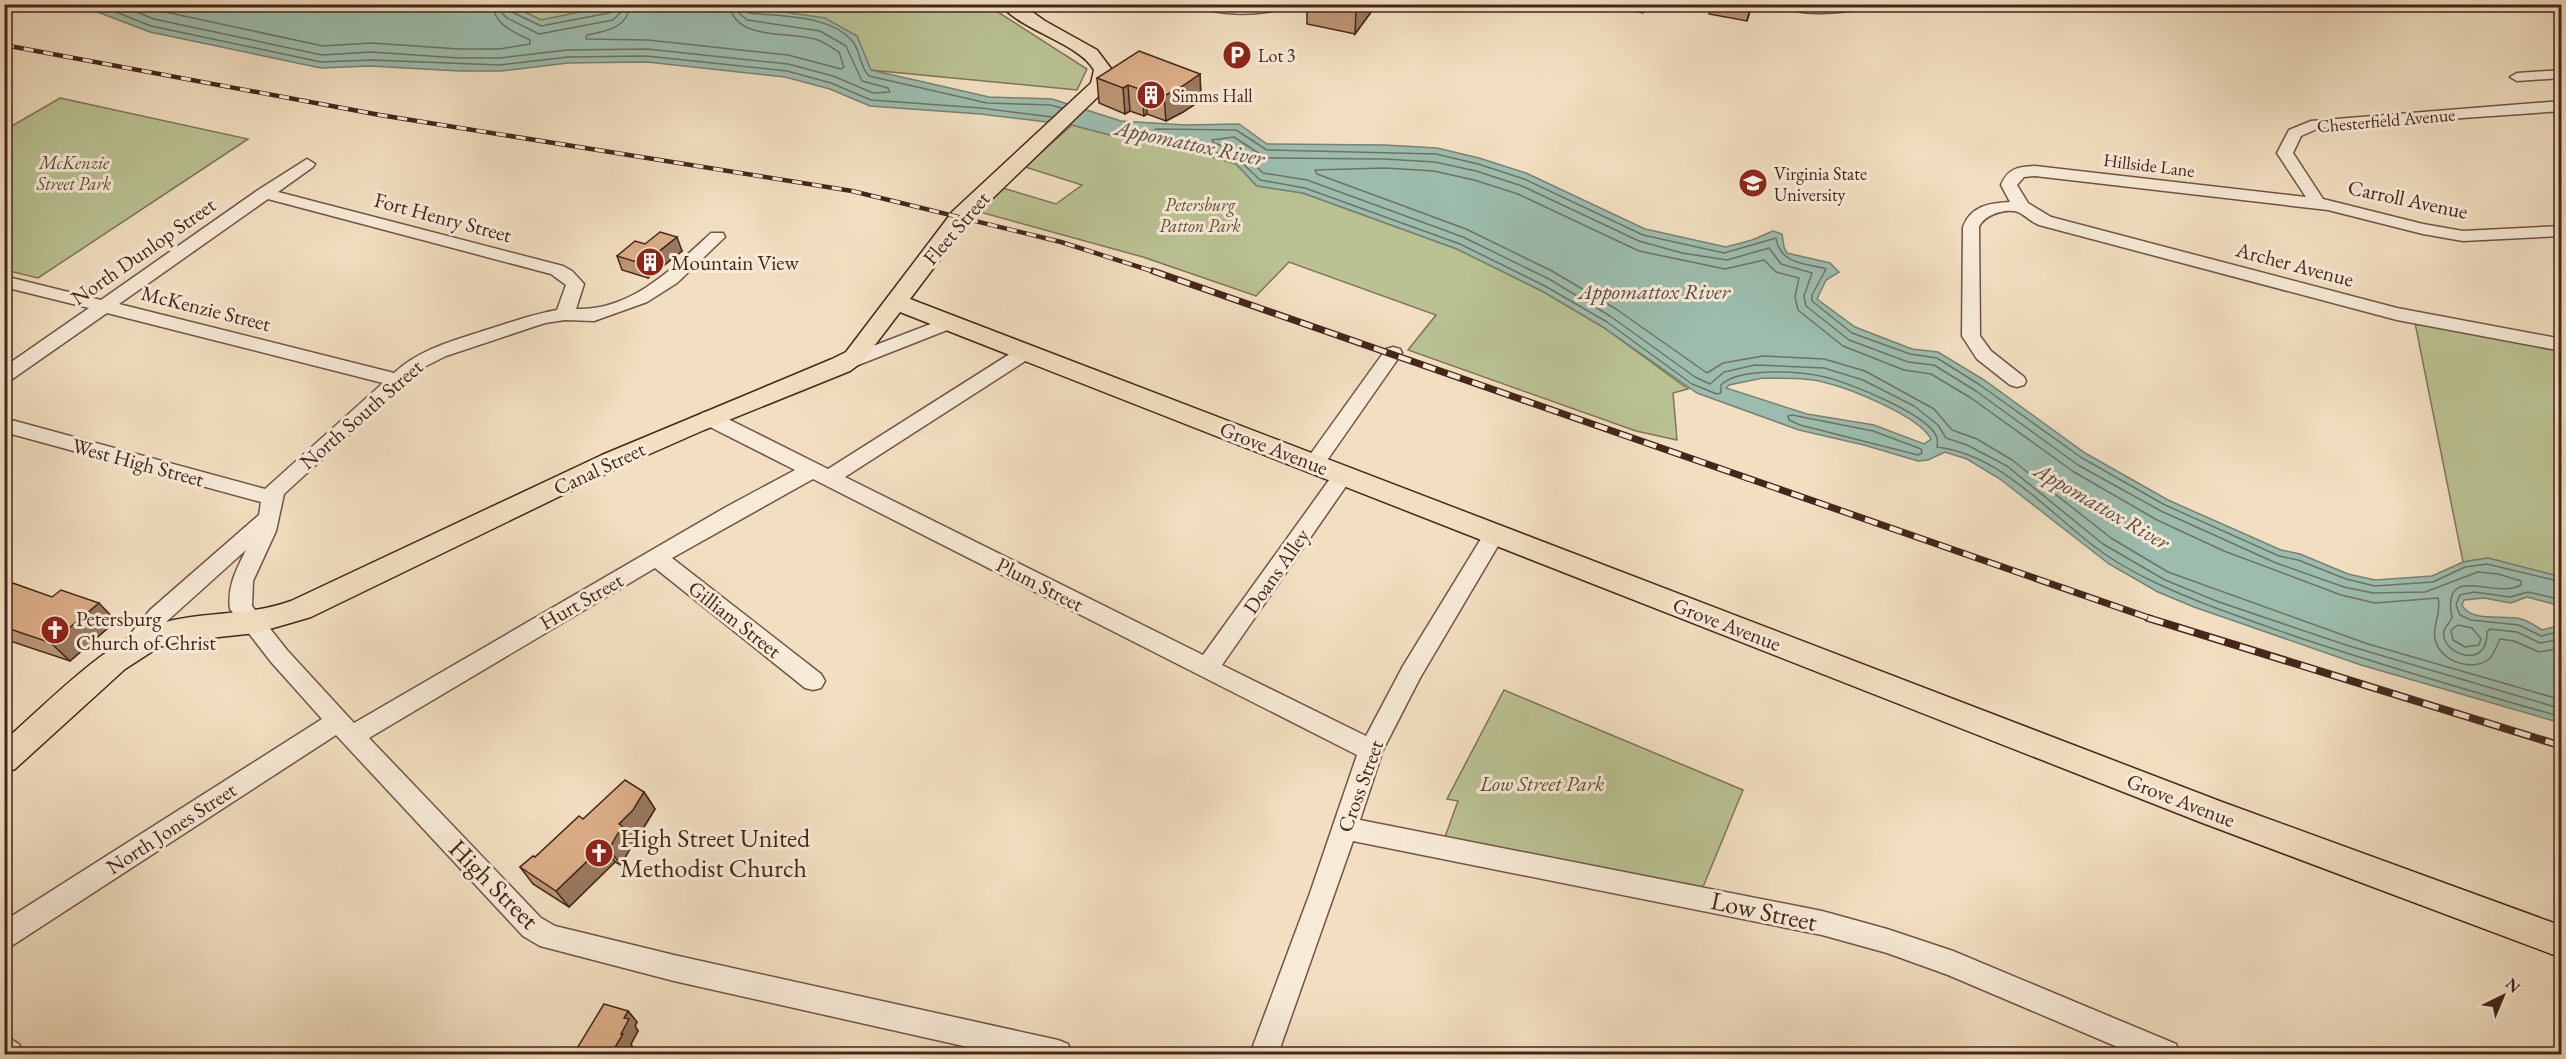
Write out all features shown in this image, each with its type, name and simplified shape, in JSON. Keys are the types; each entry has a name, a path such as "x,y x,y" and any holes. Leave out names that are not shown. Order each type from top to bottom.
{"main road":[{"name":"Fleet Street","path":"841,365 854,357 961,216 1100,85 1103,77 1100,64 1090,54 1039,26 1009,4"},
{"name":"Grove Avenue","path":"895,302 1344,474 2201,808 2562,942"},
{"name":"Canal Street","path":"253,622 302,609 540,494 709,418 841,365"},
{"name":"North South Street","path":"4,760 131,648 149,638 172,630 253,622"}],"street":[{"path":"1202,4 1242,11 1283,4"},
{"path":"1786,4 1820,9 1870,5"},
{"path":"2517,77 2562,74"},
{"name":"Chesterfield Avenue","path":"2318,204 2285,153 2295,133 2316,124 2562,106"},
{"name":"North Dunlop Street","path":"4,376 307,164"},
{"name":"Hillside Lane","path":"2023,207 2011,192 2010,179 2020,172 2034,171 2318,204"},
{"name":"Fort Henry Street","path":"264,194 557,270 566,274 575,284 565,314"},
{"name":"Carroll Avenue","path":"2318,204 2463,236 2562,231"},
{"path":"2018,381 1984,355 1971,336 1971,227 1972,219 1982,212 2023,207"},
{"name":"Archer Avenue","path":"2023,207 2028,214 2044,221 2368,307 2562,345"},
{"name":"North South Street","path":"131,648 158,616 271,507 281,483 415,364 439,352 532,321 565,314 600,313 641,298 671,279 717,237"},
{"name":"McKenzie Street","path":"4,281 397,380"},
{"name":"Canal Street","path":"841,365 950,323"},
{"name":"Hurt Street","path":"345,728 656,557 821,474 1026,352"},
{"path":"1314,464 1393,353"},
{"name":"Plum Street","path":"709,418 1371,750"},
{"name":"West High Street","path":"4,425 271,507"},
{"name":"Doans Alley","path":"1207,668 1344,474"},
{"name":"High Street","path":"271,507 263,537 248,569 239,600 241,609 279,656 532,927 549,937 674,968 1058,1054"},
{"name":"Cross Street","path":"1264,1054 1371,750 1411,672 1494,534"},
{"name":"Gilliam Street","path":"656,557 813,681"},
{"name":"North Jones Street","path":"4,936 345,728"},
{"name":"Low Street","path":"1344,828 1822,923 1887,941 1953,964 2166,1054"},
{"path":"4,1049 9,1054"}],"green space":[{"path":"509,5 620,5 541,20"},
{"path":"728,5 987,5 1087,69 1077,90 870,70 857,36 794,13"},
{"name":"McKenzie Street Park","path":"60,98 248,139 38,278 5,270 5,130"},
{"name":"Petersburg Patton Park","path":"1072,125 1114,136 1160,141 1236,164 1257,186 1303,193 1457,249 1542,291 1603,327 1688,389 1673,393 1677,440 1636,431 1408,350 1436,315 1289,262 1256,296 1143,257 976,211 1003,188 1056,204 1082,185 1025,167"},
{"path":"2415,323 2561,350 2561,577 2488,558 2463,562"},
{"name":"Low Street Park","path":"1504,690 1743,790 1703,887 1445,837 1458,801 1447,799"}],"water":[{"name":"Appomattox River","path":"509,4 541,20 620,4 728,4 825,18 857,36 871,70 989,97 1052,99 1121,121 1185,125 1239,124 1267,144 1437,148 1526,173 1645,229 1726,247 1773,231 1782,234 1787,253 1830,263 1839,272 1826,280 1817,299 1855,327 1912,349 1938,352 1984,380 2085,453 2168,500 2281,550 2300,554 2348,574 2375,580 2432,576 2463,562 2488,558 2561,577 2561,606 2527,597 2511,603 2484,598 2464,600 2462,605 2466,611 2473,614 2521,619 2542,630 2561,625 2561,723 2361,665 2194,607 2158,592 2109,564 2000,479 1967,459 1945,452 1928,460 1918,461 1864,445 1799,430 1697,393 1603,327 1542,291 1457,249 1303,193 1257,186 1236,164 1160,141 1114,136 1072,125 980,114 870,106 830,89 785,77 647,62 568,63 501,71 371,66 321,68 150,32 79,5","holes":["1763,378 1816,380 1849,390 1898,412 1913,421 1931,439 1924,444 1874,425 1807,414 1726,388 1729,385"]}],"building":[{"path":"1331,4 1360,4 1356,10"},
{"path":"1139,51 1200,74 1164,96 1145,88 1142,90 1128,85 1123,88 1097,78"},
{"path":"660,232 677,237 643,264 617,256 635,241 645,244"},
{"path":"4,580 52,597 61,590 99,603 51,643 4,627"},
{"path":"625,780 644,792 633,810 619,824 622,826 609,849 604,845 556,891 520,867 533,856 535,857 579,816 583,819"},
{"path":"604,1004 628,1011 624,1018 629,1019 611,1054 584,1054 576,1050"}],"railway":[{"path":"4,45 380,115 852,191 1061,242 1158,273"},
{"path":"1153,271 2152,619"},
{"path":"2148,618 2562,746"}],"place":[{"name":"Lot 3","path":"1237,55"},
{"name":"Simms Hall","path":"1151,95"},
{"name":"Virginia State University","path":"1753,183"},
{"name":"Mountain View","path":"650,262"},
{"name":"Petersburg Church of Christ","path":"55,630"},
{"name":"High Street United Methodist Church","path":"599,853"}]}
